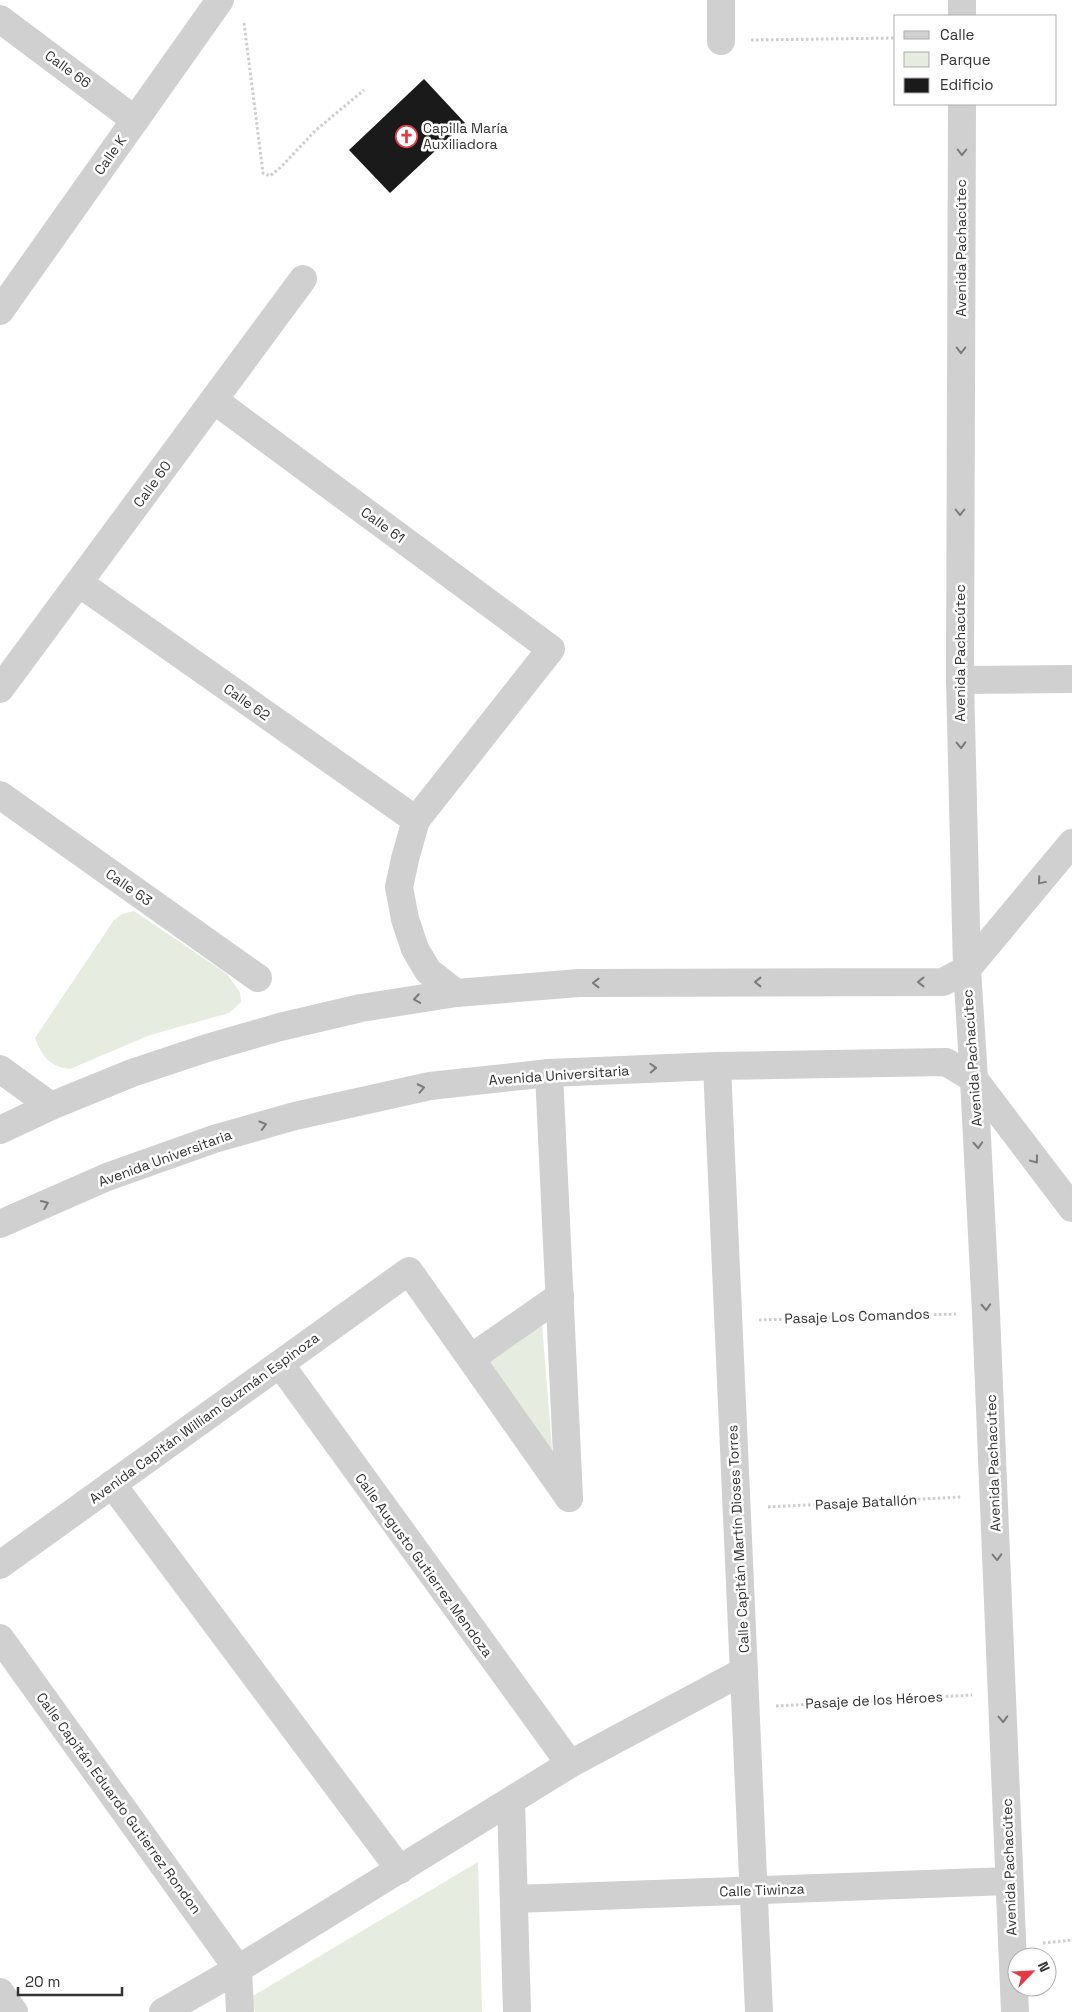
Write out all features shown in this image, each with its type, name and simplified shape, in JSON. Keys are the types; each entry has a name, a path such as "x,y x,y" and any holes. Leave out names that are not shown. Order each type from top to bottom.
{"street":[{"name":"Calle K","path":"2,304 220,0"},
{"path":"721,0 721,41"},
{"path":"962,0 962,15"},
{"name":"Calle 66","path":"0,19 135,120"},
{"name":"Avenida Pachacútec","path":"962,105 960,680 967,969 986,1313 1015,2012"},
{"name":"Calle 60","path":"0,689 303,279"},
{"name":"Calle 61","path":"214,400 551,649 416,820"},
{"name":"Calle 62","path":"79,583 416,820"},
{"path":"960,680 1072,679"},
{"name":"Calle 63","path":"0,795 258,978"},
{"path":"416,820 399,887 405,919 415,949 428,971 456,993"},
{"path":"0,1130 51,1106 132,1073 206,1048 361,1008 456,993 579,983 943,982 967,969 1072,843"},
{"name":"Avenida Universitaria","path":"0,1224 107,1178 214,1139 295,1116 430,1086 549,1073 717,1066 946,1062 974,1079 1072,1208"},
{"name":"Calle Capitán Martín Dioses Torres","path":"717,1066 759,2012"},
{"path":"0,1069 51,1106"},
{"path":"549,1073 560,1296 569,1498 471,1358 560,1296"},
{"name":"Avenida Capitán William Guzmán Espinoza","path":"0,1565 408,1271 471,1358"},
{"name":"Calle Augusto Gutierrez Mendoza","path":"280,1364 570,1764"},
{"path":"112,1484 400,1870"},
{"name":"Calle Capitán Eduardo Gutierrez Rondon","path":"0,1638 238,1969"},
{"path":"163,2012 238,1969 570,1764 744,1671"},
{"path":"511,1800 517,2012"},
{"name":"Calle Tiwinza","path":"514,1899 1010,1881"},
{"path":"238,1969 240,2012"},
{"path":"0,1992 14,2012"}],"path":[{"path":"243,15 263,173 270,176 281,168 316,130 364,90"},
{"path":"721,41 894,38"},
{"name":"Pasaje Los Comandos","path":"728,1321 856,1315 986,1313"},
{"name":"Pasaje Batallón","path":"737,1508 994,1495"},
{"name":"Pasaje de los Héroes","path":"746,1708 1002,1693"}],"green space":[{"path":"134,911 227,974 240,992 241,1002 229,1013 150,1035 70,1069 57,1066 44,1055 35,1038 114,920 122,914"},
{"path":"542,1324 553,1460 486,1362"},
{"path":"478,1862 482,2012 255,2012 251,1997"}],"building":[{"name":"Capilla María Auxiliadora","path":"424,79 465,123 390,193 349,150"}],"place":[{"name":"Capilla María Auxiliadora","path":"407,136"}]}
